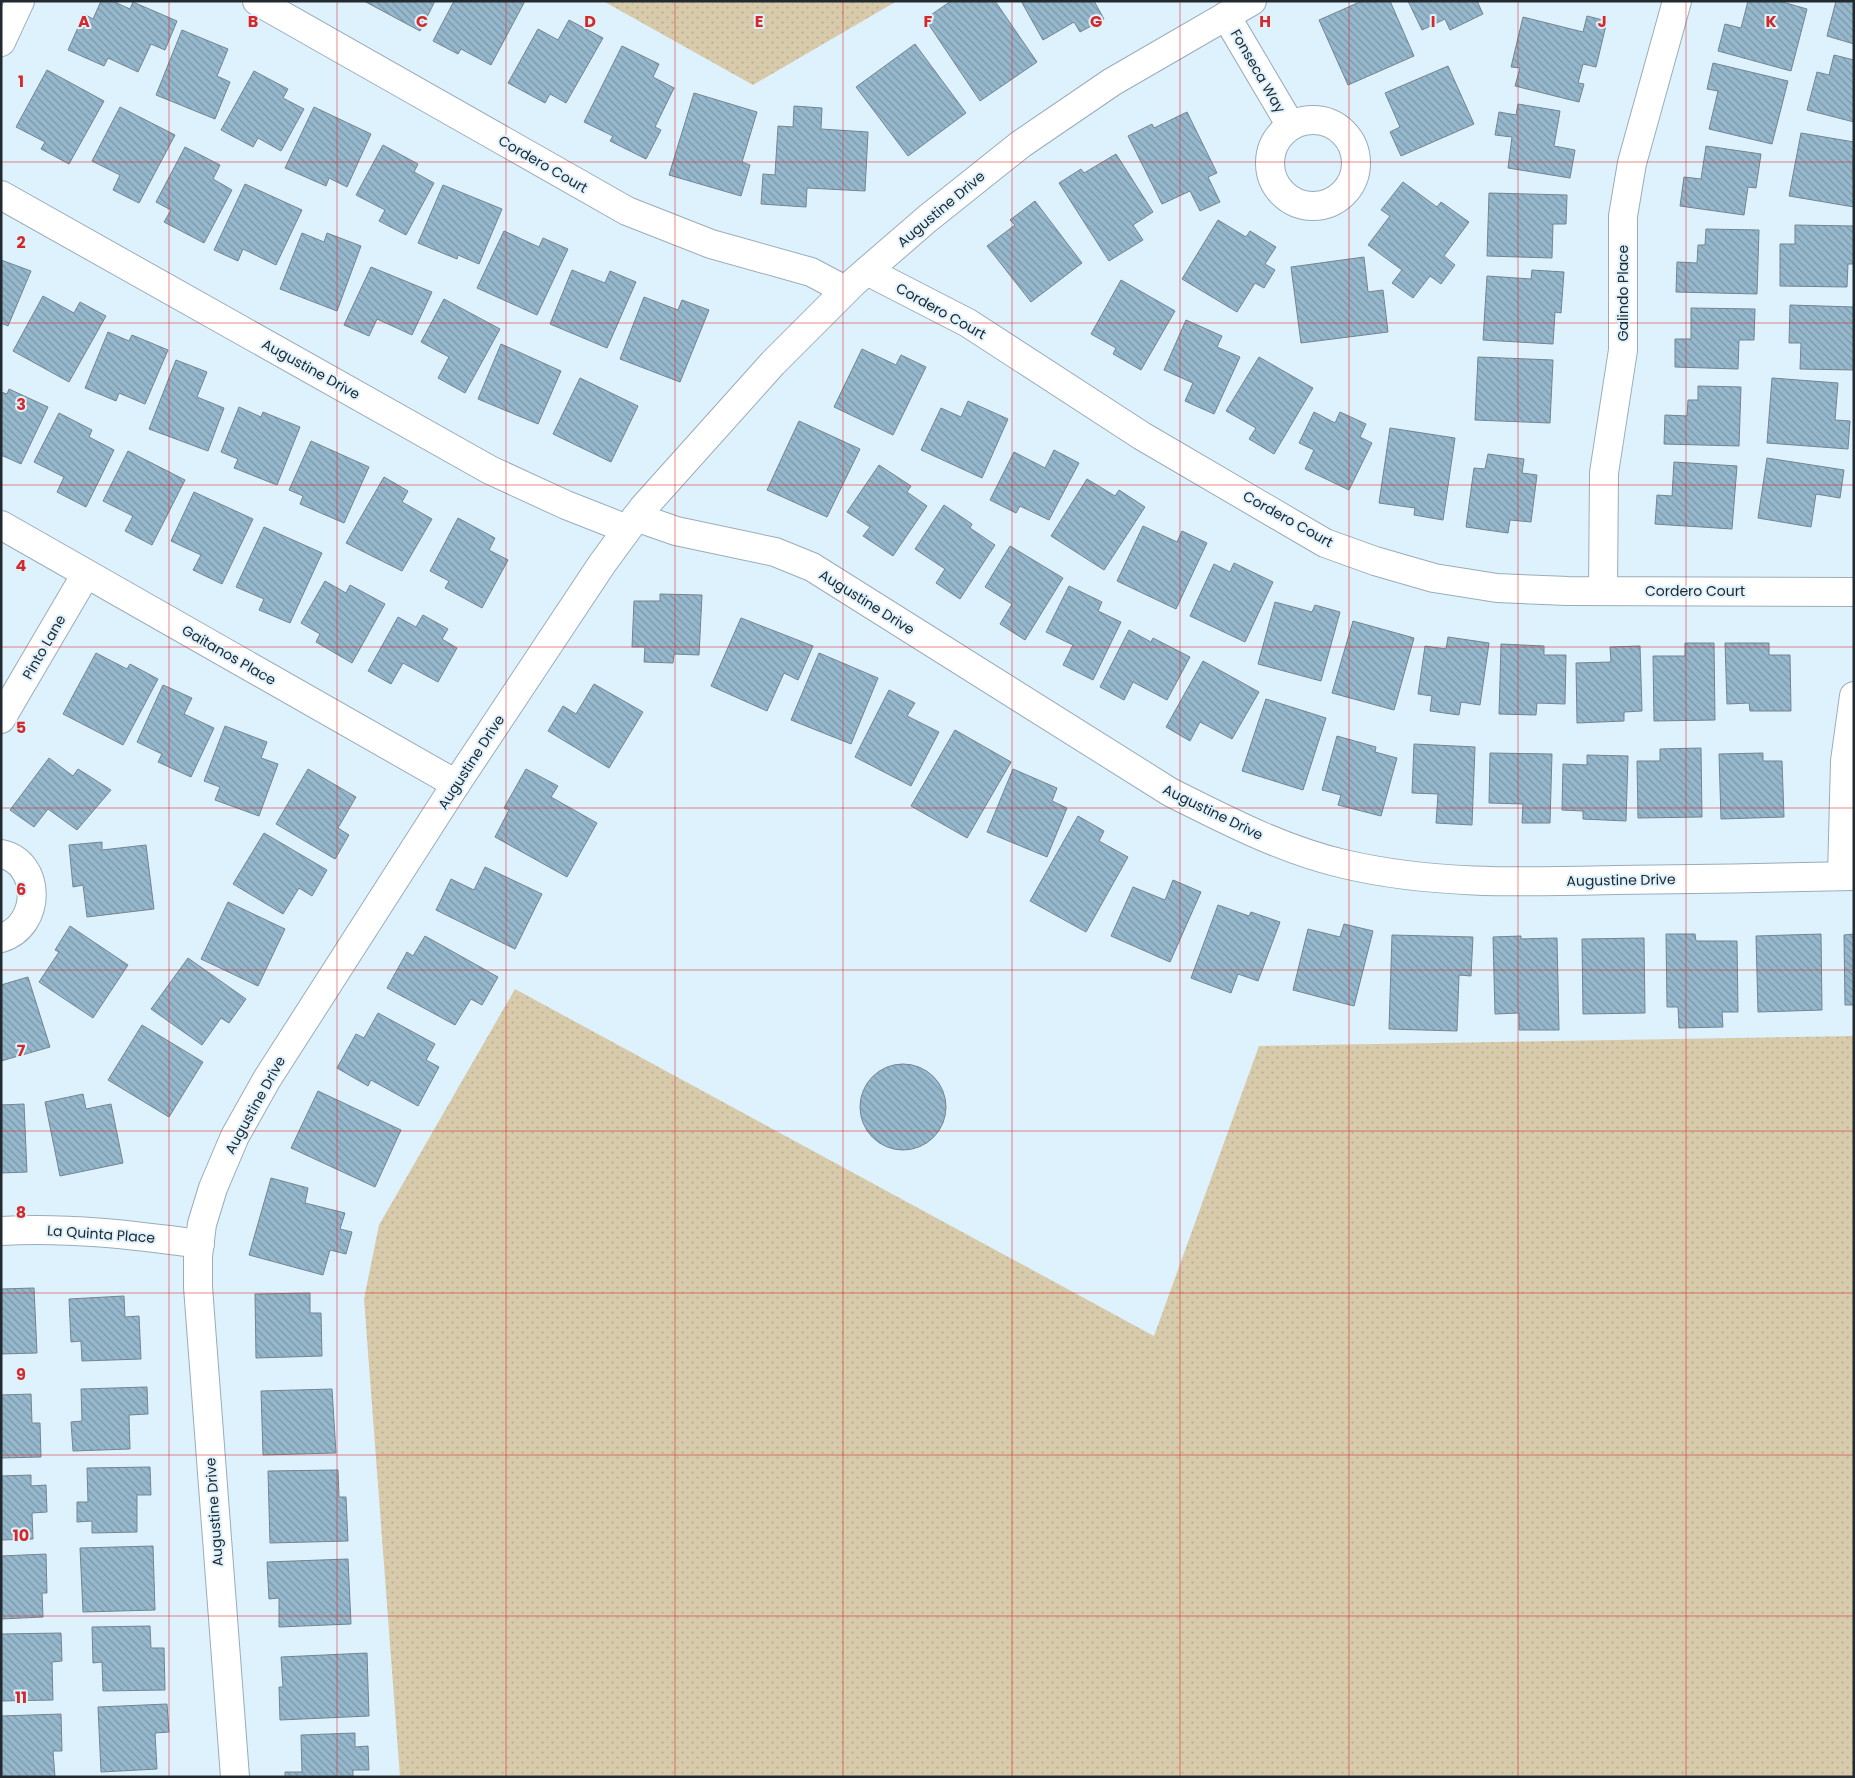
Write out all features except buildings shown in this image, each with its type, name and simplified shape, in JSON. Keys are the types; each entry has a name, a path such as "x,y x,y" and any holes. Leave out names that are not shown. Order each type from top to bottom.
{"street":[{"path":"1,42 20,1"},
{"name":"Cordero Court","path":"257,1 627,211 711,244 811,272 846,290"},
{"name":"Augustine Drive","path":"235,1777 198,1287 202,1224 213,1188 235,1136 267,1079 456,784 632,523 773,363 867,271 1021,144 1112,82 1252,1"},
{"name":"Galindo Place","path":"1603,591 1604,473 1623,350 1623,216 1632,163 1677,1"},
{"name":"Fonseca Way","path":"1226,16 1291,126"},
{"name":"Augustine Drive","path":"1,195 490,470 566,505 632,523 736,542 775,552 812,567 1170,792 1228,822 1284,846 1342,864 1399,876 1471,881 1534,882 1848,876"},
{"name":"Cordero Court","path":"867,271 968,323 1142,436 1325,543 1375,561 1434,578 1498,588 1603,591 1854,592"},
{"name":"Gaitanos Place","path":"1,526 456,784"},
{"name":"Pinto Lane","path":"1,719 86,574"},
{"path":"1848,876 1845,761 1854,696"},
{"path":"1,854 21,866 31,884 32,904 25,922 10,936 1,938"},
{"name":"La Quinta Place","path":"1,1230 28,1229 88,1232 200,1244"}],"shaded area":[{"path":"603,1 897,1 753,85"},
{"path":"515,989 1154,1336 1259,1046 1854,1036 1854,1777 400,1777 364,1299 379,1225"}]}
